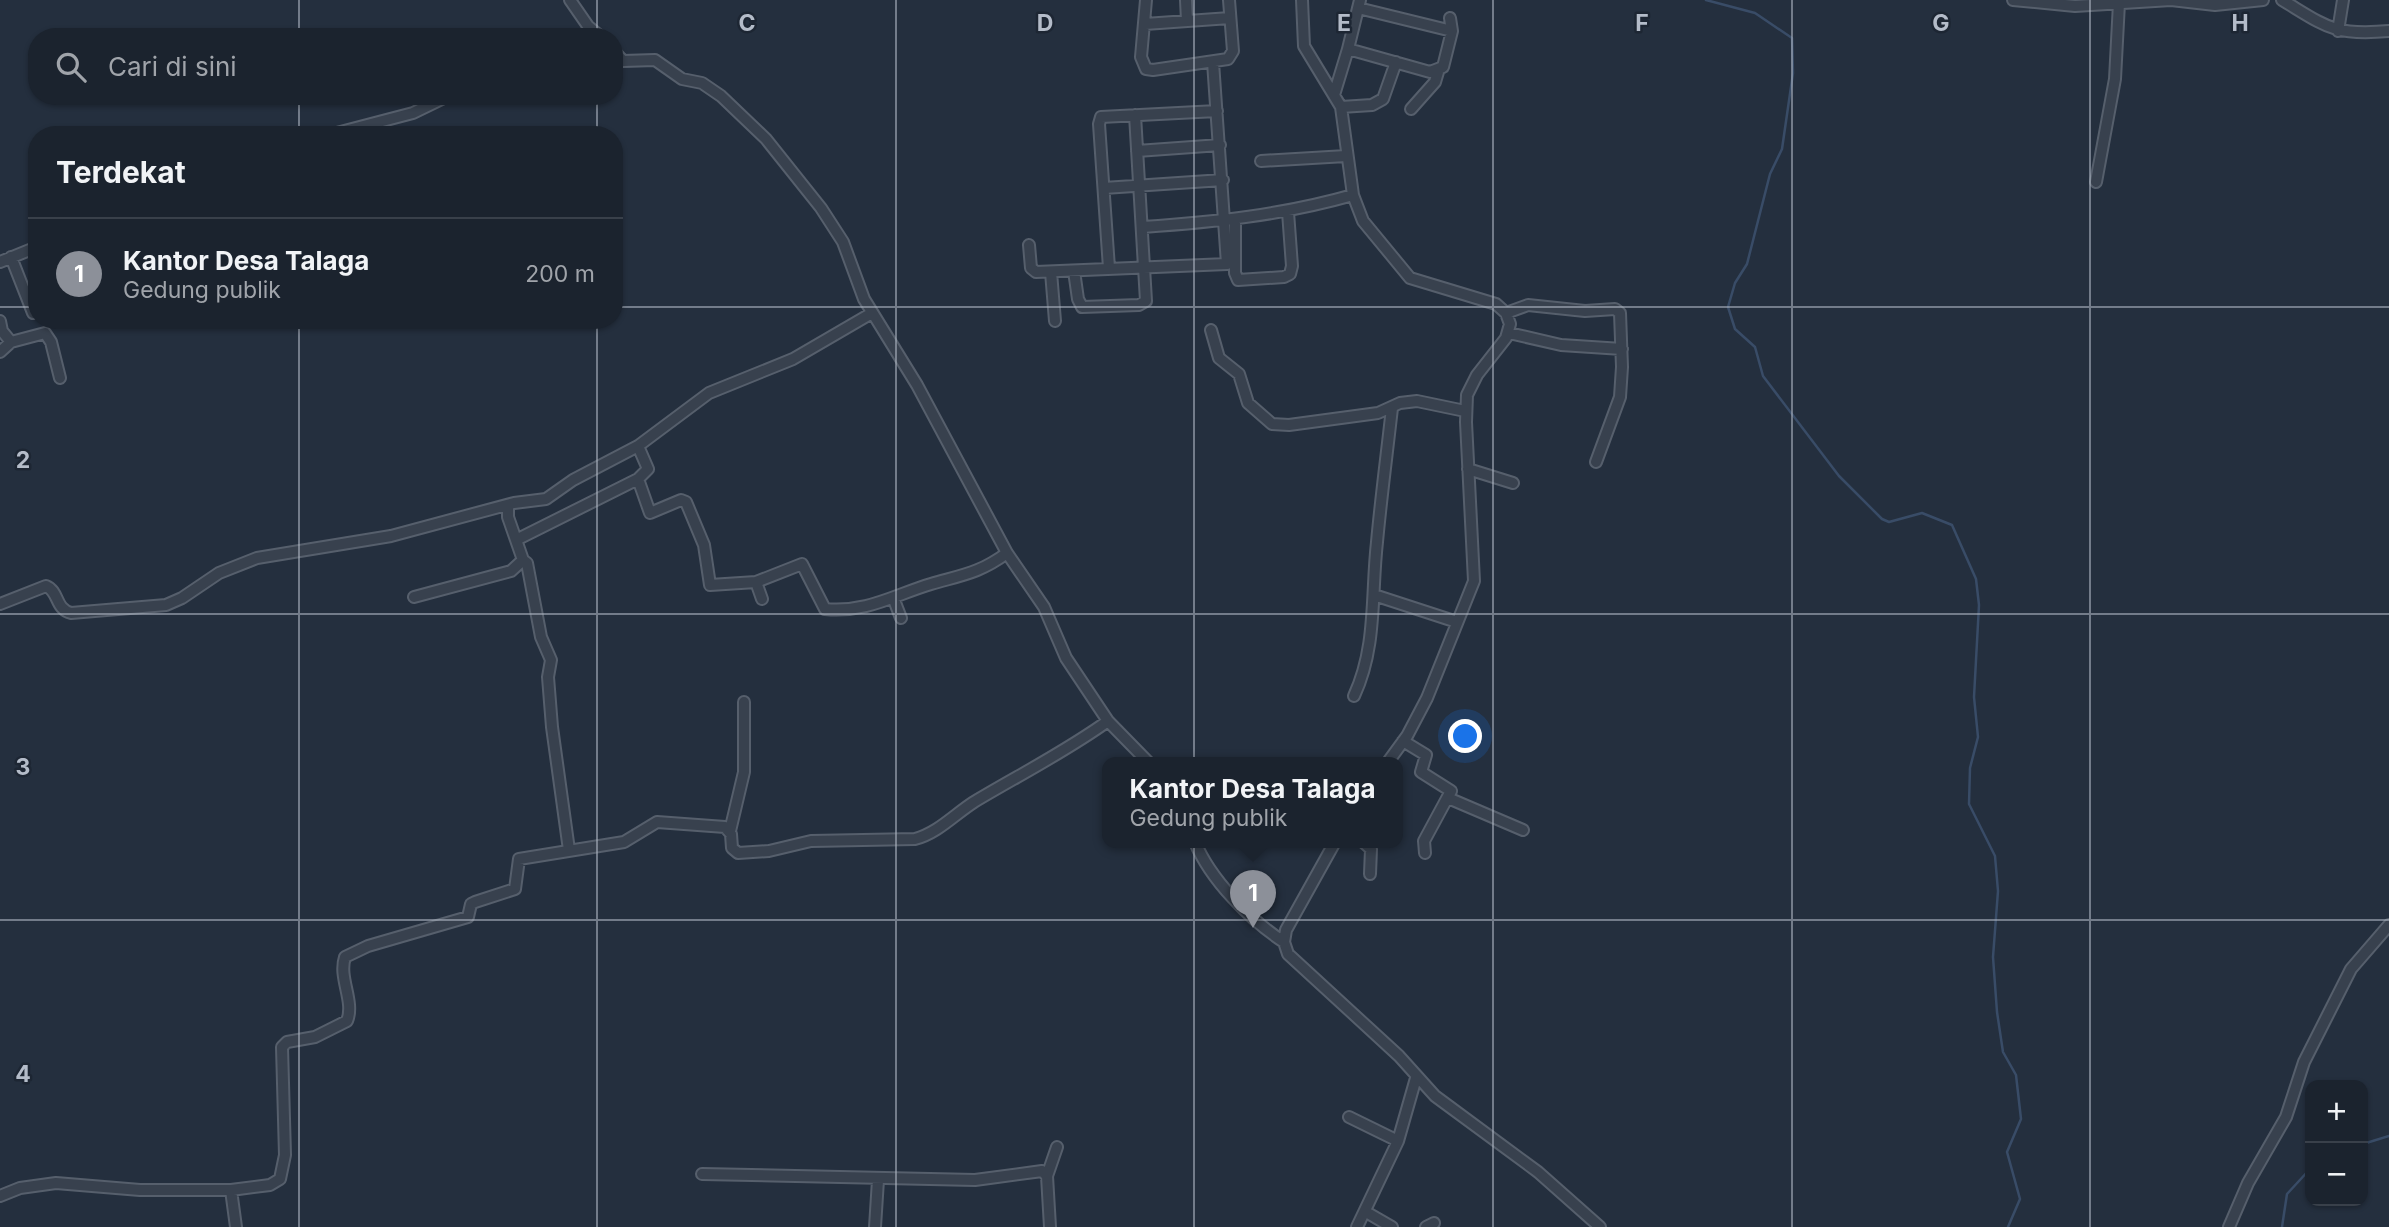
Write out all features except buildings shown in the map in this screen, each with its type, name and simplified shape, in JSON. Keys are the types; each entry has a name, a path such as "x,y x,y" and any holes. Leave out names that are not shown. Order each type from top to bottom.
{"street":[{"path":"570,0 590,28"},
{"path":"1146,0 1141,57 1146,69 1153,71 1228,59 1233,51 1228,0"},
{"path":"1186,0 1187,21"},
{"path":"1302,0 1304,46 1340,107 1353,195 1363,221 1410,278 1488,301 1506,313 1510,324 1509,333 1472,382 1465,411 1474,581 1427,698 1392,757"},
{"path":"2013,0 2075,6 2186,0 2216,5 2263,0"},
{"path":"2282,0 2319,24 2338,31 2389,31"},
{"path":"2338,31 2343,0"},
{"path":"2096,182 2117,70 2119,3"},
{"path":"1334,94 1359,4 1451,31"},
{"path":"1145,24 1230,18"},
{"path":"1411,109 1435,82 1443,67 1451,31 1450,18"},
{"path":"1348,49 1438,72"},
{"path":"623,61 655,60 682,79 705,85 766,139 839,233 859,289 917,385 1007,553 1039,598 1066,658 1108,721 1143,757"},
{"path":"1213,62 1223,180 1231,221 1231,263 1238,280 1290,274 1292,266 1288,212"},
{"path":"1340,107 1372,105 1383,99 1396,62"},
{"path":"363,126 413,113 429,105"},
{"path":"1109,268 1099,120 1106,116 1217,111"},
{"path":"1074,271 1079,304 1091,308 1144,304 1147,299 1135,115"},
{"path":"1137,151 1220,145"},
{"path":"1261,161 1346,156"},
{"path":"1104,188 1223,180"},
{"path":"1143,227 1231,221 1288,212 1353,195"},
{"path":"1029,246 1031,268 1036,272 1231,263"},
{"path":"28,250 5,259 28,303"},
{"path":"1051,272 1055,321"},
{"path":"1506,313 1528,304 1585,311 1615,309 1623,322 1620,397 1597,462"},
{"path":"0,604 46,586 52,589 62,609 71,613 166,605 182,598 219,573 257,558 391,536 508,505 546,499 573,480 638,446 709,393 793,359 872,313"},
{"path":"0,321 2,331 11,342"},
{"path":"1211,330 1219,358 1237,371 1248,403 1268,422 1289,425 1392,408 1417,401 1465,411"},
{"path":"1509,333 1561,345 1622,349"},
{"path":"0,352 11,342 40,334 48,335 60,377"},
{"path":"1354,696 1368,657 1377,540 1392,408"},
{"path":"516,540 639,479 648,469 638,446"},
{"path":"1468,469 1513,482"},
{"path":"639,479 650,513 681,500 686,502 704,545 709,583 755,582 802,564 827,610 894,600 929,585 976,573 1007,553"},
{"path":"508,505 516,540 523,560 527,563 544,649 551,660 548,677 552,727 569,849"},
{"path":"414,597 511,571 523,560"},
{"path":"755,582 762,599"},
{"path":"1374,595 1457,622"},
{"path":"894,600 901,618"},
{"path":"744,702 744,772 730,831 732,848 738,853 769,851 811,841 923,836 1108,721"},
{"path":"1403,741 1424,753 1421,772 1450,789 1448,798 1423,841 1425,853"},
{"path":"1448,798 1523,830"},
{"path":"0,1196 20,1188 56,1183 98,1189 231,1190 270,1185 280,1180 285,1155 282,1047 287,1042 315,1037 347,1021 349,1013 343,966 345,957 368,946 468,917 471,904 515,889 519,859 624,842 657,822 726,827 730,831"},
{"path":"1198,848 1205,864 1222,886 1284,942 1288,954 1399,1056 1416,1078 1482,1133 1556,1186 1600,1227"},
{"path":"1284,942 1291,922 1332,848"},
{"path":"1370,848 1370,874"},
{"path":"2229,1227 2248,1183 2286,1117 2304,1062 2351,969 2389,925"},
{"path":"1357,1227 1398,1140 1416,1078"},
{"path":"1349,1117 1398,1140"},
{"path":"1050,1227 1047,1177 1057,1147"},
{"path":"702,1174 762,1173 878,1180 975,1180 1042,1171 1047,1177"},
{"path":"875,1227 878,1180"},
{"path":"231,1190 236,1227"},
{"path":"1366,1212 1392,1227"}],"waterway":[{"path":"1706,0 1755,13 1792,38 1793,73 1782,149 1770,174 1747,264 1735,283 1728,307 1735,329 1755,347 1763,376 1839,476 1882,519 1889,522 1922,513 1952,525 1976,579 1979,605 1974,697 1978,737 1970,768 1969,804 1995,856 1998,891 1993,957 1997,1012 2003,1052 2016,1075 2021,1119 2007,1152 2020,1199 2008,1227"},
{"path":"2366,1143 2389,1136"},
{"path":"2282,1227 2287,1194 2305,1174"}],"place":[{"name":"Kantor Desa Talaga","path":"1253,928"}]}
